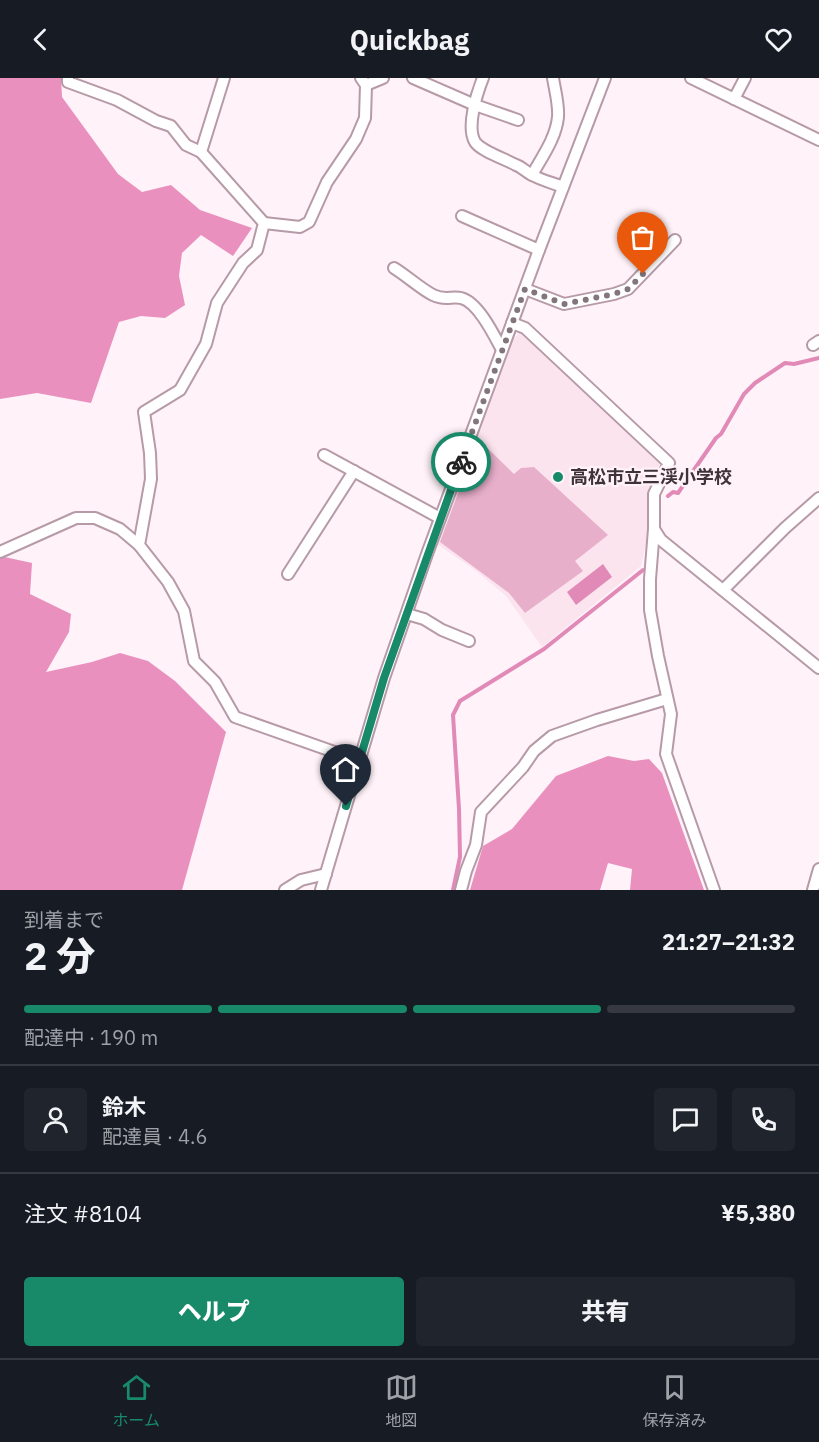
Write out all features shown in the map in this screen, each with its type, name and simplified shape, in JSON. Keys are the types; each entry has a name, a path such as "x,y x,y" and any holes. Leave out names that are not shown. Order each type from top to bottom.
{"street":[{"path":"68,78 68,82 117,100 156,121 171,126 186,145 201,152 264,223 300,227 309,222 327,182 356,139 365,118 363,82 383,78"},
{"path":"201,152 224,78"},
{"path":"413,78 475,105 519,120"},
{"path":"483,78 471,124 473,139 477,145 532,175 563,187"},
{"path":"532,175 554,135 558,117 553,78"},
{"path":"321,890 384,678 502,350 605,78"},
{"path":"692,78 819,140"},
{"path":"734,99 745,78"},
{"path":"462,216 539,250"},
{"path":"139,545 151,479 144,412 180,390 206,344 217,303 243,263 257,250 264,223"},
{"path":"525,289 564,304 614,294 628,289 675,240"},
{"path":"394,268 436,297 464,299 471,303 489,327 502,350"},
{"path":"512,323 525,328 669,463 654,494 650,610 671,714 666,754 714,890"},
{"path":"324,455 441,518"},
{"path":"288,574 354,471"},
{"path":"723,590 785,528 819,498"},
{"path":"0,552 76,518 95,518 120,529 139,545 168,582 184,611 194,661 215,681 235,717 360,761"},
{"path":"654,529 661,540 819,668"},
{"path":"407,614 469,640"},
{"path":"461,890 476,845 481,812 523,767 534,751 552,736 667,699"},
{"path":"813,890 819,869"},
{"path":"285,890 302,880 326,874"}],"shaded area":[{"path":"0,78 61,78 62,97 118,174 142,192 171,185 200,210 252,228 233,256 201,235 182,253 179,276 185,305 165,318 141,316 119,322 91,403 37,393 0,399"},
{"name":"高松市立三渓小学校","path":"523,330 661,461 648,493 650,526 641,566 542,647 506,596 475,570 437,544 511,341"},
{"path":"478,439 514,474 521,468 534,467 608,535 575,561 583,571 525,613 509,593 440,542"},
{"path":"0,556 32,563 30,594 71,614 69,632 46,672 120,653 148,661 175,681 226,732 182,890 0,890"},
{"path":"603,564 612,577 576,605 567,592"},
{"path":"608,756 634,761 649,759 662,773 704,890 630,890 632,869 608,863 600,890 470,890 483,846 512,829 556,776"}],"waterway":[{"path":"668,496 673,492 678,493 721,434 744,394 755,383 785,363 794,364 819,358"},
{"path":"453,890 460,857 453,715 460,701 544,649 643,570"}],"way so far":[{"path":"461,462 525,289 564,304 628,289 643,274"}],"place":[{"name":"高松市立三渓小学校","path":"558,477"}],"route":[{"path":"346,806 384,678 461,462"}]}
